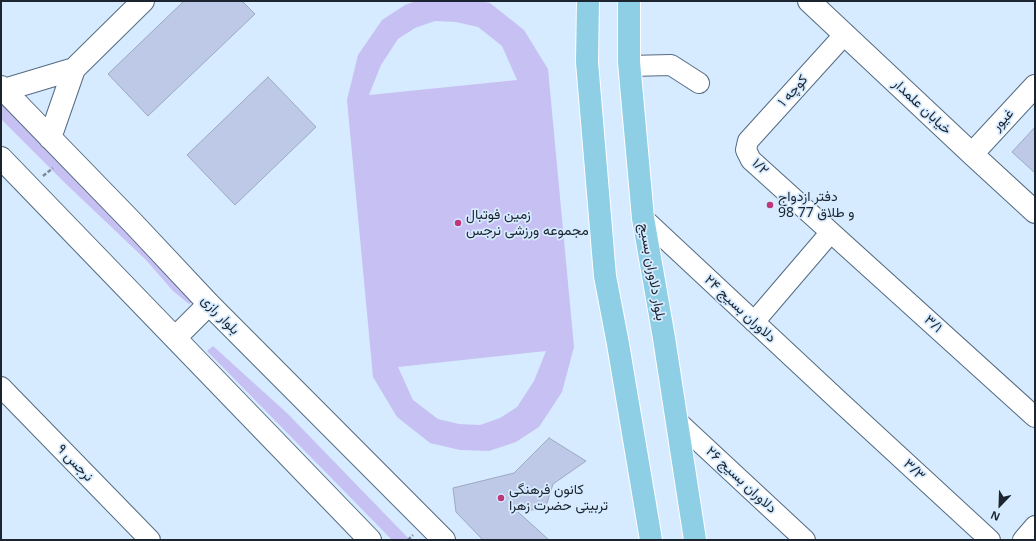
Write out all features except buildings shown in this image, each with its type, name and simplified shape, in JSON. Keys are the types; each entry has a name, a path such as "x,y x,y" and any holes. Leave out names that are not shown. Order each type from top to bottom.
{"main road":[{"path":"50,138 74,69 144,1"},
{"path":"588,1 587,62 605,276 651,540"},
{"name":"بلوار دلاوران بسیج","path":"629,1 630,66 643,218 677,421 695,540"},
{"name":"خیابان علمدار","path":"809,1 1035,212"},
{"path":"3,88 74,69"},
{"name":"غیور","path":"972,154 1035,86"},
{"name":"بلوار رازی","path":"3,88 133,222 208,304 444,540"},
{"path":"1,158 175,338 365,539"},
{"path":"175,338 208,304"}],"street":[{"name":"کوچه ۱","path":"746,150 748,141 845,34"},
{"path":"630,66 671,65 699,83"},
{"name":"۱/۲","path":"746,150 751,160 827,235"},
{"name":"دلاوران بسیج ۲۴","path":"643,218 838,400"},
{"path":"754,322 827,235"},
{"name":"۳/۱","path":"827,235 1035,417"},
{"name":"نرجس ۹","path":"1,387 150,540"},
{"name":"۳/۳","path":"838,400 990,540"},
{"name":"دلاوران بسیج ۲۶","path":"677,421 805,540"},
{"path":"1022,540 1035,526"}],"path":[{"path":"30,188 68,156"}],"shaded area":[{"path":"416,1 480,1 490,3 524,30 548,69 574,347 562,392 539,427 516,442 489,451 460,450 430,443 397,417 373,377 347,100 358,55 382,20 405,5","holes":["435,21 456,22 478,27 502,46 517,80 369,95 381,65 398,39 415,28","546,351 534,381 517,407 500,418 480,425 459,424 438,419 413,400 398,367"]},
{"path":"1,100 196,300 189,304 173,291 146,260 65,183 1,119"},
{"path":"213,346 288,414 410,540 392,540 207,351"}],"place":[{"name":"دفتر ازدواج 98 و طلاق 77","path":"770,205"},
{"name":"زمین فوتبال مجموعه ورزشی نرجس","path":"458,223"},
{"name":"کانون فرهنگی تربیتی حضرت زهرا","path":"501,498"}]}
